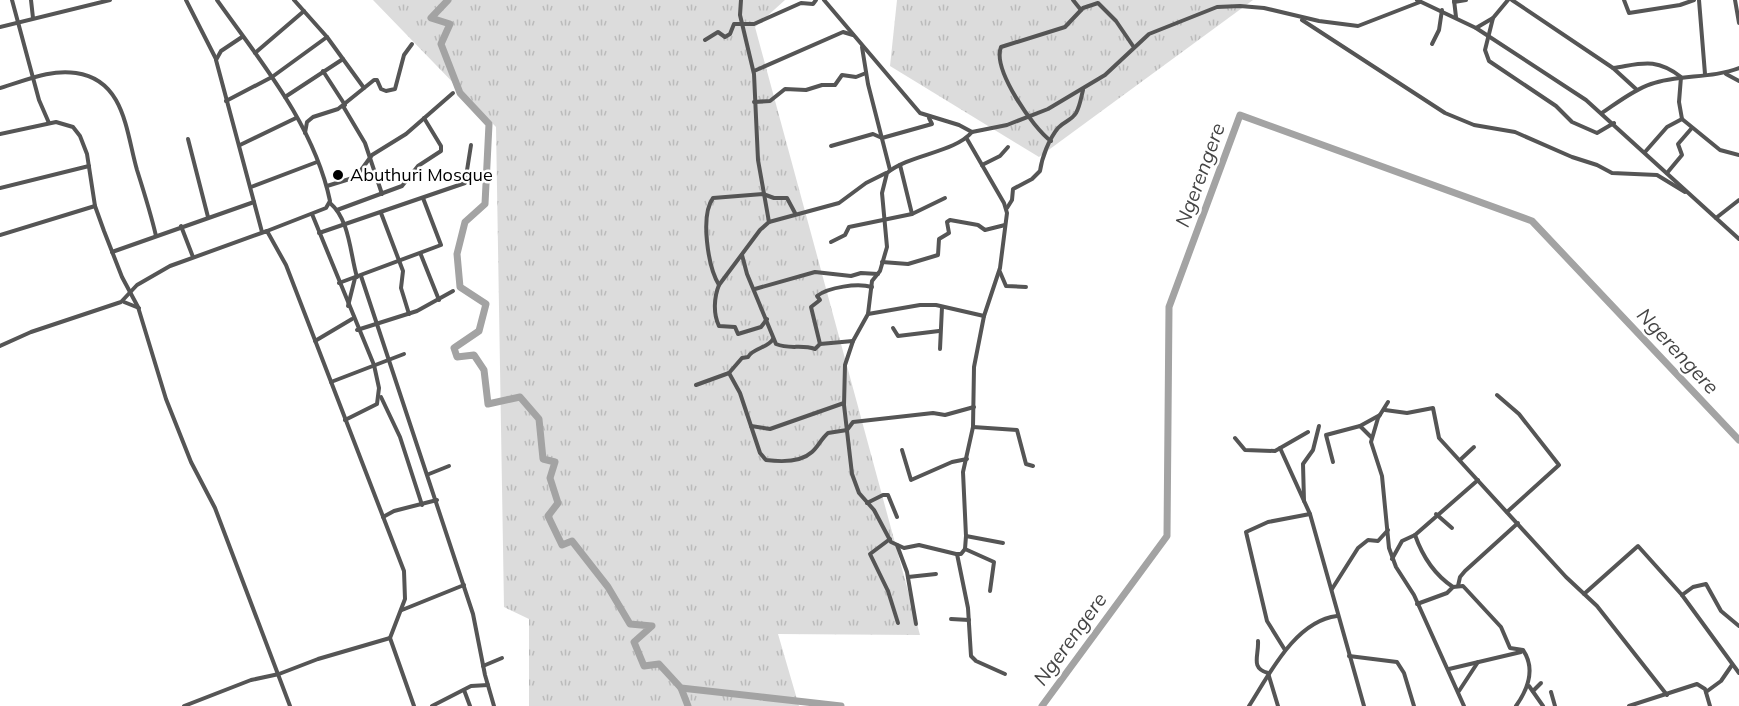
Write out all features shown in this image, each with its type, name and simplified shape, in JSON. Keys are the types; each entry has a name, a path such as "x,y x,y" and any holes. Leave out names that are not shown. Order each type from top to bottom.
{"street":[{"path":"12,0 49,123"},
{"path":"31,0 33,18"},
{"path":"0,27 110,0"},
{"path":"186,0 216,60 254,202 265,231 286,266 406,577 402,610 390,638 414,706"},
{"path":"217,0 285,97 317,162 327,186 330,203 337,210 344,225 358,277 378,323 464,585 494,706"},
{"path":"294,0 327,37 365,89"},
{"path":"741,0 741,22 754,71 754,102 763,194 769,222"},
{"path":"705,40 718,32 725,38 730,34 734,24 741,22 754,24 801,3 813,4 816,0"},
{"path":"824,0 918,111 929,118 954,123 972,132"},
{"path":"1073,0 1081,10"},
{"path":"1236,0 1240,6"},
{"path":"1456,17 1454,1 1466,0"},
{"path":"1476,27 1493,18 1510,0 1613,68 1636,89"},
{"path":"1624,0 1629,13 1680,5 1694,0"},
{"path":"1699,0 1705,74"},
{"path":"1735,0 1739,23"},
{"path":"767,319 761,327 738,334 735,327 719,326 715,309 719,285 763,226 769,222 795,213 840,203 866,183 900,165 967,139 972,132 1028,117 1083,90 1117,65 1133,46 1149,34 1210,10 1240,6 1358,26 1418,1 1442,10 1476,27 1536,65 1602,113 1685,192 1739,239"},
{"path":"1051,141 1040,133 1028,117 999,65 999,50 1006,44 1065,27 1087,5 1101,4 1130,38 1133,46"},
{"path":"1432,44 1438,32 1442,10"},
{"path":"255,53 304,11"},
{"path":"1293,15 1445,113 1470,124 1515,132 1572,157 1598,165 1612,173 1659,177 1685,192"},
{"path":"1493,18 1485,50 1489,61 1556,106 1572,122 1597,133 1614,123"},
{"path":"754,71 843,32 854,35"},
{"path":"216,60 222,51 243,37"},
{"path":"226,101 272,77 327,37"},
{"path":"304,134 307,122 313,117 344,106 376,79 385,91 395,89 404,53 412,44"},
{"path":"862,46 889,171 882,193 887,247 872,287 868,314 852,341 845,365 844,403 853,481 890,539 904,548 919,545 956,554 961,554 965,549 963,472 968,458 973,427 974,367 984,316 1000,268 1006,209 1012,200 1013,189 1032,179 1040,171 1041,159 1057,129 1070,121 1076,113 1083,90"},
{"path":"285,97 343,59"},
{"path":"1613,68 1649,62 1681,77"},
{"path":"1602,113 1636,89 1681,77 1726,73 1739,68"},
{"path":"323,71 371,157 382,194"},
{"path":"0,88 34,77 56,73 76,73 91,77 113,94 127,123 156,236"},
{"path":"754,102 770,101 785,89 806,90 822,85 835,85 842,75 856,77 866,73"},
{"path":"1726,73 1739,81"},
{"path":"1681,77 1678,102 1682,119 1691,129 1725,153 1739,155"},
{"path":"327,186 356,177 371,157 424,118 453,93"},
{"path":"240,145 296,118"},
{"path":"337,210 402,186 418,166 441,151 441,146 424,118"},
{"path":"831,146 873,134 882,138 932,124 929,118"},
{"path":"1645,152 1667,127 1682,119"},
{"path":"0,134 64,122 73,127 84,145 95,206 112,252 139,309 166,399 191,462 214,508 290,706"},
{"path":"1659,177 1682,155 1678,144 1691,129"},
{"path":"188,139 208,217"},
{"path":"967,139 1006,209"},
{"path":"319,233 465,183 471,145"},
{"path":"982,165 1000,156 1008,147"},
{"path":"251,187 317,162"},
{"path":"900,165 912,214"},
{"path":"0,188 89,166"},
{"path":"719,285 709,261 707,225 711,200 722,195 763,194 774,198 787,198 795,213"},
{"path":"339,284 421,255 441,244 423,198"},
{"path":"831,242 845,235 849,227 912,214 945,198"},
{"path":"1716,218 1739,200"},
{"path":"112,252 254,202"},
{"path":"121,302 137,285 170,266 312,214 326,208 330,203"},
{"path":"0,235 95,206"},
{"path":"381,213 404,274 401,288 408,314"},
{"path":"312,214 374,368 380,394 400,437 422,505"},
{"path":"882,262 908,264 938,255 939,239 949,233 947,222 950,220 978,225 985,231 1005,225"},
{"path":"181,226 193,257"},
{"path":"421,255 439,300"},
{"path":"742,255 747,274 776,344"},
{"path":"1000,268 1001,278 1006,286 1026,287"},
{"path":"755,289 815,272 851,276 861,273 878,274"},
{"path":"348,307 358,277"},
{"path":"820,344 811,307 820,300 817,296 826,291 844,288 872,287"},
{"path":"357,330 408,314 453,291"},
{"path":"0,346 31,332 121,302 128,302 139,309"},
{"path":"869,302 871,308 878,314"},
{"path":"868,314 920,305 984,316"},
{"path":"939,349 942,307"},
{"path":"315,341 352,318"},
{"path":"892,328 898,336 939,331"},
{"path":"696,385 729,372 742,358 748,357 752,350 770,343 774,338"},
{"path":"770,343 791,348 804,345 814,349 820,344 852,341"},
{"path":"331,382 390,362 404,354"},
{"path":"729,372 740,393 762,458 783,462 805,457 828,433 847,429 853,422 933,413 945,415 974,407"},
{"path":"345,420 376,405 380,394"},
{"path":"1497,394 1519,414 1559,465 1508,512"},
{"path":"1333,462 1326,435 1360,426 1385,410 1388,402"},
{"path":"750,425 770,429 844,403"},
{"path":"1385,410 1407,413 1434,408 1439,438 1623,637 1667,695"},
{"path":"1380,414 1371,437 1372,453 1382,476 1392,559 1449,669 1464,706"},
{"path":"1304,502 1303,464 1313,450 1319,426"},
{"path":"1360,426 1371,437"},
{"path":"973,427 1017,430 1023,461 1033,466"},
{"path":"1235,438 1245,450 1275,451 1308,432"},
{"path":"1460,460 1474,447"},
{"path":"1280,448 1310,514 1364,706"},
{"path":"902,450 910,480 952,462 968,458"},
{"path":"429,474 449,466"},
{"path":"1392,559 1402,541 1415,535 1436,514 1478,480"},
{"path":"867,503 887,494 897,517"},
{"path":"383,517 394,511 437,500"},
{"path":"1285,650 1267,621 1246,532 1268,522 1310,514"},
{"path":"1436,514 1452,528"},
{"path":"1417,604 1447,593 1455,587 1465,571 1518,523"},
{"path":"1332,589 1358,548 1368,540 1378,542 1388,530"},
{"path":"1415,535 1428,562 1455,587 1463,586 1501,627 1510,648 1524,651"},
{"path":"966,536 1003,543"},
{"path":"890,539 870,554 888,591 898,623"},
{"path":"897,544 908,577 916,624"},
{"path":"1584,594 1638,546 1682,595 1739,673"},
{"path":"965,549 988,558 994,563 990,591"},
{"path":"956,554 969,620 969,646 973,658 1005,674"},
{"path":"908,577 936,574"},
{"path":"1682,595 1693,587 1706,584 1721,611 1739,626"},
{"path":"402,610 464,585"},
{"path":"1249,706 1285,650 1323,619 1337,616"},
{"path":"951,619 969,620"},
{"path":"184,706 251,680 279,674 318,659 390,638"},
{"path":"1258,641 1255,663 1259,670 1268,674 1278,706"},
{"path":"1449,669 1524,651"},
{"path":"1516,706 1528,686 1530,666 1524,651"},
{"path":"1349,656 1397,662 1404,673 1414,706"},
{"path":"483,666 502,658"},
{"path":"1459,691 1478,661"},
{"path":"1706,692 1721,681 1732,665"},
{"path":"1533,691 1541,683"},
{"path":"1629,706 1697,684 1702,686 1706,692 1710,706"},
{"path":"432,706 474,685 488,685"},
{"path":"1528,686 1543,706"},
{"path":"464,690 470,706"},
{"path":"1551,692 1555,706"}],"green space":[{"path":"373,0 785,0 755,27 920,635 778,634 799,706 529,706 529,619 504,607 496,127"},
{"path":"897,0 1253,0 1039,157 890,66"}],"waterway":[{"name":"Ngerengere","path":"448,0 431,18 450,24 441,44 460,93 489,124 485,204 465,222 457,254 460,287 486,304 479,331 454,348 457,357 474,355 484,370 488,404 520,397 539,419 543,459 555,462 550,478 558,503 548,516 562,545 572,541 608,587 630,624 652,626 634,642 644,666 659,664 681,688 841,706"},
{"name":"Ngerengere","path":"1042,706 1167,536 1169,307 1240,115 1532,221 1739,440"},
{"path":"681,688 688,706"}],"place":[{"name":"Abuthuri Mosque","path":"338,175"}]}
